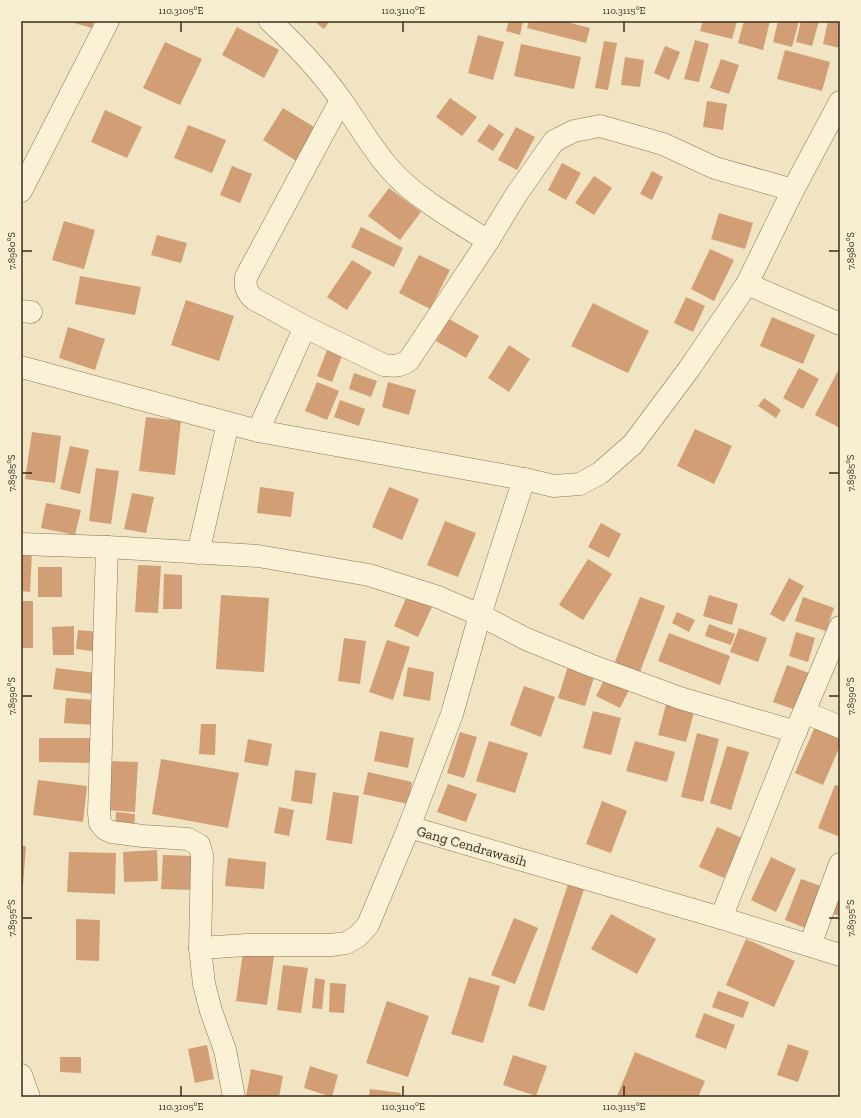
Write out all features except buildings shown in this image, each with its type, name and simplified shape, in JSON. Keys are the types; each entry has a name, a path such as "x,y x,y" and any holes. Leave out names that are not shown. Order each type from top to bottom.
{"street":[{"path":"21,190 108,21"},
{"path":"270,21 314,65 391,170 412,190 488,241"},
{"path":"341,100 246,277 245,286 248,293 254,299 305,327 384,365 402,366 409,360 488,241 516,195 554,141 574,131 600,126 663,144 715,168 793,190"},
{"path":"21,367 258,431 524,479 554,486 580,484 600,473 632,444 689,369 747,284 793,190 840,102"},
{"path":"747,284 840,324"},
{"path":"258,431 305,327"},
{"path":"198,553 228,423"},
{"name":"Gang Cendrawasih","path":"524,479 480,615 452,714 409,827 721,918 840,955"},
{"path":"21,544 107,547 258,556 369,575 438,597 480,615 526,639 590,666 680,698 796,732"},
{"path":"107,547 99,813 100,823 105,829 111,832 188,839 199,845 202,855 200,948 204,984 211,1011 225,1050 234,1097"},
{"path":"721,918 840,627"},
{"path":"804,712 840,727"},
{"path":"200,948 247,945 331,945 346,943 357,937 368,925 409,827"},
{"path":"810,945 840,864"},
{"path":"21,1075 29,1097"}]}
